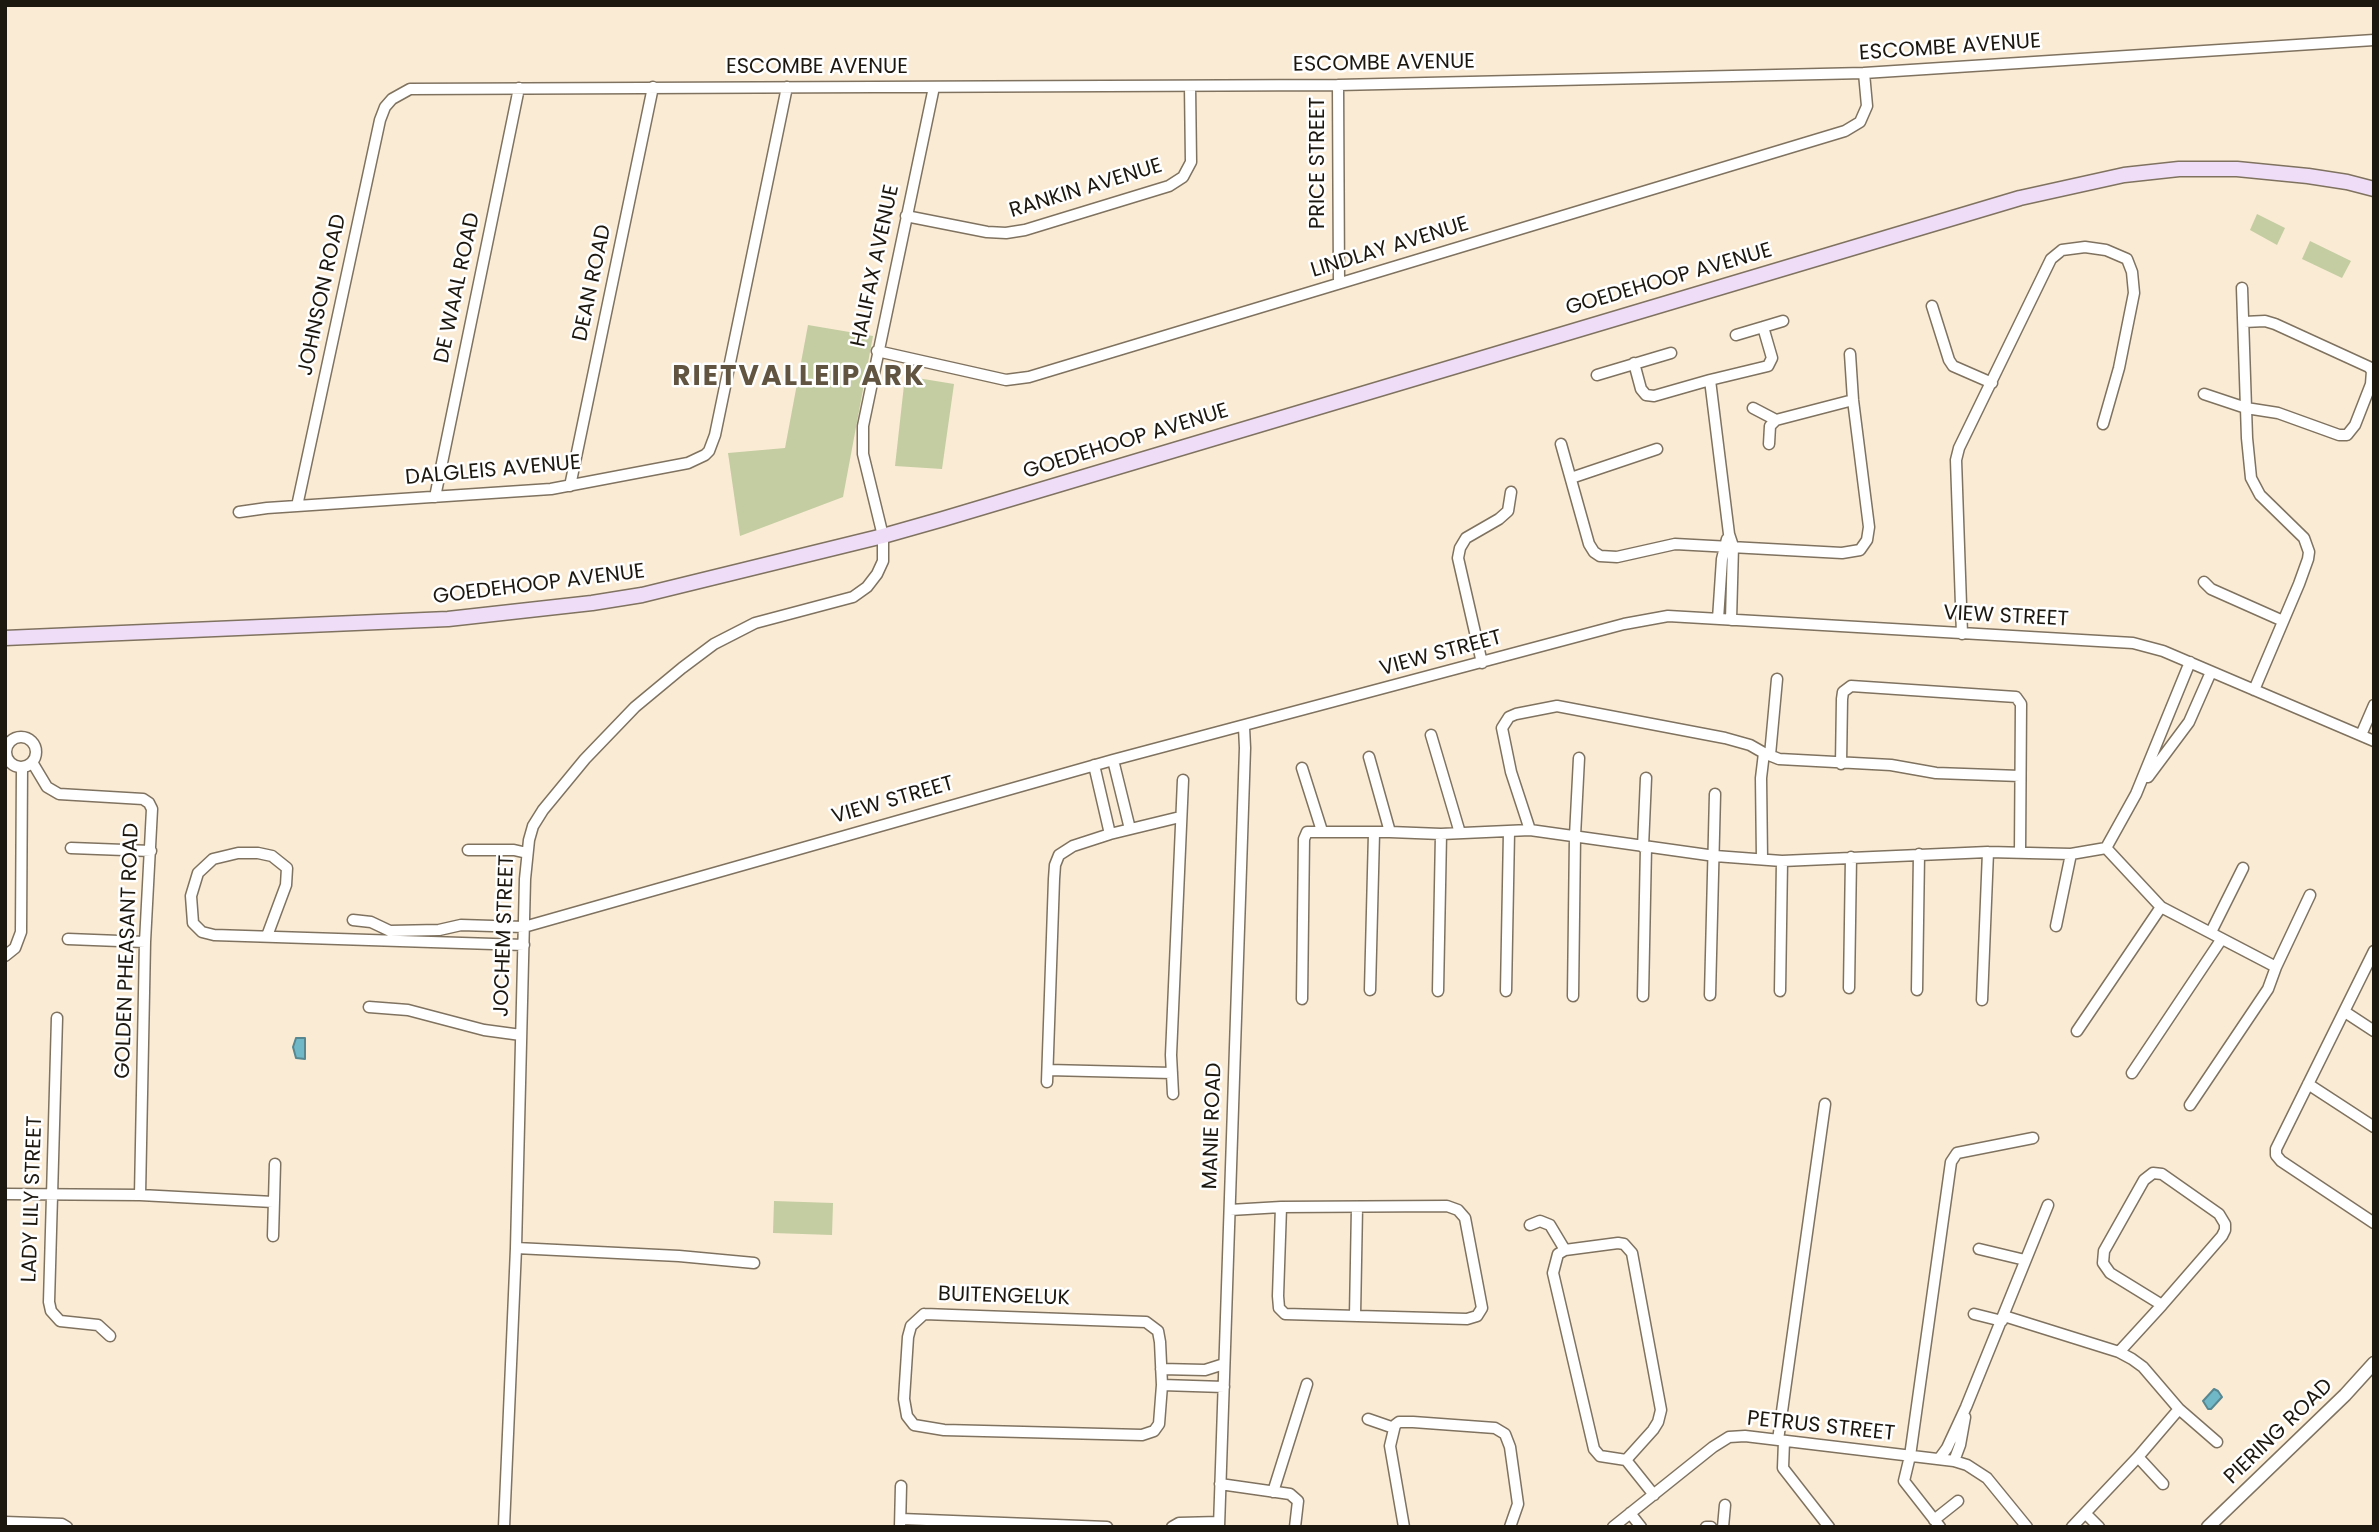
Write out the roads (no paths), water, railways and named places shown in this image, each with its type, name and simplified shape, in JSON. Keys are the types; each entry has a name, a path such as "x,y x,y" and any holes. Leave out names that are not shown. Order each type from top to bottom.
{"main road":[{"name":"GOEDEHOOP AVENUE","path":"5,638 482,617 642,595 883,536 2020,198 2124,175 2179,169 2237,169 2308,176 2374,189"}],"street":[{"name":"ESCOMBE AVENUE","path":"395,96 416,88 1338,85 1864,73 2374,40"},
{"name":"LINDLAY AVENUE","path":"877,351 1016,380 1845,131 1860,122 1867,106 1864,73"},
{"name":"PRICE STREET","path":"1338,85 1339,283"},
{"name":"RANKIN AVENUE","path":"906,216 978,231 1006,233 1025,230 1169,186 1183,177 1191,162 1190,86"},
{"name":"DEAN ROAD","path":"570,486 653,87"},
{"name":"DALGLEIS AVENUE","path":"239,512 570,486 688,463 709,451 727,378 787,87"},
{"name":"HALIFAX AVENUE","path":"883,536 862,446 866,402 934,87"},
{"name":"DE WAAL ROAD","path":"435,497 519,88"},
{"name":"JOHNSON ROAD","path":"297,506 380,120 385,107 395,96"},
{"path":"1962,634 1956,460 1959,447 2054,255 2069,248 2106,250 2127,259 2132,272 2134,293 2119,368 2102,424"},
{"path":"2242,288 2248,457 2255,488 2299,532 2308,545 2308,559 2253,690"},
{"path":"1932,306 1953,366 1992,383"},
{"path":"1736,335 1783,321"},
{"path":"2204,394 2246,408 2278,413 2339,435 2347,435 2355,425 2372,376 2368,367 2274,324 2244,321"},
{"path":"1634,363 1642,389 1646,395 1654,396 1768,366 1772,358 1763,327"},
{"path":"1597,375 1671,353"},
{"path":"1561,443 1589,544 1600,556 1618,557 1667,545 1842,553 1860,550 1867,540 1869,527 1850,354"},
{"path":"1710,380 1729,534 1731,620"},
{"path":"1769,444 1770,426 1776,420 1853,400"},
{"path":"1753,408 1776,420"},
{"path":"1571,478 1657,449"},
{"path":"1482,663 1458,558 1466,538 1508,511 1510,492"},
{"name":"JOCHEM STREET","path":"504,1527 516,1248 527,853 533,826 585,759 635,706 714,644 739,630 772,617 847,600 859,594 872,582 881,566 883,536"},
{"path":"1718,619 1729,546"},
{"path":"2204,582 2211,589 2283,621"},
{"name":"VIEW STREET","path":"353,920 371,922 390,931 439,930 461,925 524,927 1094,765 1624,624 1668,616 2133,643 2163,651 2374,741"},
{"path":"2106,848 2136,794 2190,662"},
{"path":"2136,794 2189,722 2211,672"},
{"path":"1762,859 1761,778 1777,679"},
{"path":"1841,764 1842,699 1843,692 1851,686 2010,695 2020,700 2021,704 2020,852"},
{"path":"2361,735 2374,705"},
{"path":"1530,830 1502,736 1505,722 1516,714 1557,706 1725,738 1750,745 1779,759 1891,765 1936,774 2020,776"},
{"name":"MANIE ROAD","path":"1219,1524 1244,727"},
{"path":"5,728 13,739"},
{"path":"1432,735 1460,833"},
{"path":"5,956 15,948 21,932 27,765 36,753 34,744 27,738 13,739 7,746 6,754 10,762 27,765"},
{"path":"1369,757 1390,832"},
{"path":"1573,996 1579,758"},
{"path":"1113,760 1130,829"},
{"name":"GOLDEN PHEASANT ROAD","path":"27,765 47,787 59,794 143,799 149,803 153,817 145,942 140,1195"},
{"path":"1094,765 1110,834"},
{"path":"1301,768 1322,831"},
{"path":"1643,996 1646,778"},
{"path":"1173,1094 1183,780"},
{"path":"1710,995 1715,794"},
{"path":"1172,1073 1047,1076 1055,865 1059,855 1073,846 1110,834 1181,817"},
{"path":"1302,999 1304,839 1307,832 1441,834 1530,830 1715,856 1782,861 1988,852 2071,854 2106,848"},
{"path":"1506,991 1509,832"},
{"path":"1370,990 1374,833"},
{"path":"1438,991 1441,834"},
{"path":"71,848 151,851"},
{"path":"2106,848 2161,908 2276,967"},
{"path":"468,850 514,850 527,853"},
{"path":"1982,1000 1988,852"},
{"path":"267,936 286,886 287,868 272,856 258,853 238,853 213,859 198,873 191,896 191,913 202,932 215,934 267,936 524,945"},
{"path":"1917,990 1919,854"},
{"path":"2056,926 2071,854"},
{"path":"1849,988 1852,857"},
{"path":"1780,991 1782,861"},
{"path":"2211,932 2243,868"},
{"path":"2190,1105 2261,1001 2310,895"},
{"path":"2077,1031 2161,908"},
{"path":"68,939 145,942"},
{"path":"2132,1073 2221,940"},
{"path":"2374,951 2278,1141 2276,1155 2374,1223"},
{"path":"369,1007 408,1010 484,1030 521,1035"},
{"path":"2345,1012 2374,1031"},
{"name":"LADY LILY STREET","path":"57,1018 49,1302 51,1311 60,1321 98,1325 110,1336"},
{"path":"2308,1084 2374,1127"},
{"path":"1825,1104 1781,1441 1783,1468 1829,1527"},
{"path":"1958,1501 1937,1523 1904,1482 1910,1456 1951,1162 1957,1153 2033,1138"},
{"path":"273,1236 275,1164"},
{"path":"2119,1352 2162,1306 2222,1236 2225,1224 2219,1214 2162,1174 2152,1173 2147,1175 2137,1192 2105,1251 2103,1263 2110,1273 2162,1306"},
{"path":"5,1194 140,1195 272,1202"},
{"path":"1938,1459 1947,1448 1966,1407 2048,1205"},
{"path":"1230,1210 1281,1207 1447,1206 1458,1210 1465,1218 1482,1308 1477,1315 1467,1319 1290,1315 1279,1308 1281,1207"},
{"path":"1355,1316 1357,1207"},
{"path":"1530,1224 1540,1221 1550,1225 1565,1250"},
{"path":"1626,1460 1653,1430 1661,1410 1632,1253 1624,1244 1618,1243 1565,1250 1558,1254 1553,1273 1591,1441 1600,1456 1626,1460 1654,1494"},
{"path":"516,1248 666,1255 754,1263"},
{"path":"1979,1249 2025,1260"},
{"name":"BUITENGELUK","path":"930,1314 1146,1322 1158,1331 1162,1385 1159,1424 1154,1431 1142,1435 926,1429 914,1426 907,1416 904,1399 908,1337 916,1319 930,1314"},
{"path":"1974,1314 2003,1319 2119,1352 2143,1367 2179,1409 2217,1442"},
{"name":"PIERING ROAD","path":"2208,1527 2346,1395 2374,1363"},
{"path":"1161,1369 1205,1370 1224,1364"},
{"path":"1272,1492 1307,1384"},
{"path":"1162,1385 1224,1387"},
{"path":"1954,1461 1961,1445 1966,1407"},
{"path":"2072,1527 2179,1409"},
{"path":"1368,1419 1394,1428"},
{"path":"1404,1527 1390,1446 1394,1428 1399,1422 1501,1430 1508,1440 1518,1498 1518,1508 1510,1527"},
{"name":"PETRUS STREET","path":"1613,1527 1729,1437 1745,1436 1954,1461 1967,1465 1987,1478 2027,1527"},
{"path":"2138,1457 2163,1484"},
{"path":"1220,1483 1290,1494 1298,1501 1295,1527"},
{"path":"901,1486 900,1523 1107,1527"},
{"path":"1723,1527 1725,1505"},
{"path":"1630,1513 1640,1527"},
{"path":"2086,1514 2099,1527"},
{"path":"5,1522 62,1524 67,1527"},
{"path":"1172,1527 1179,1523 1219,1524"}],"water":[{"path":"296,1038 305,1038 305,1059 296,1058 293,1047"},
{"path":"2214,1389 2222,1397 2208,1409 2203,1401"}],"district":[{"name":"RIETVALLEIPARK","path":"799,378"}]}
